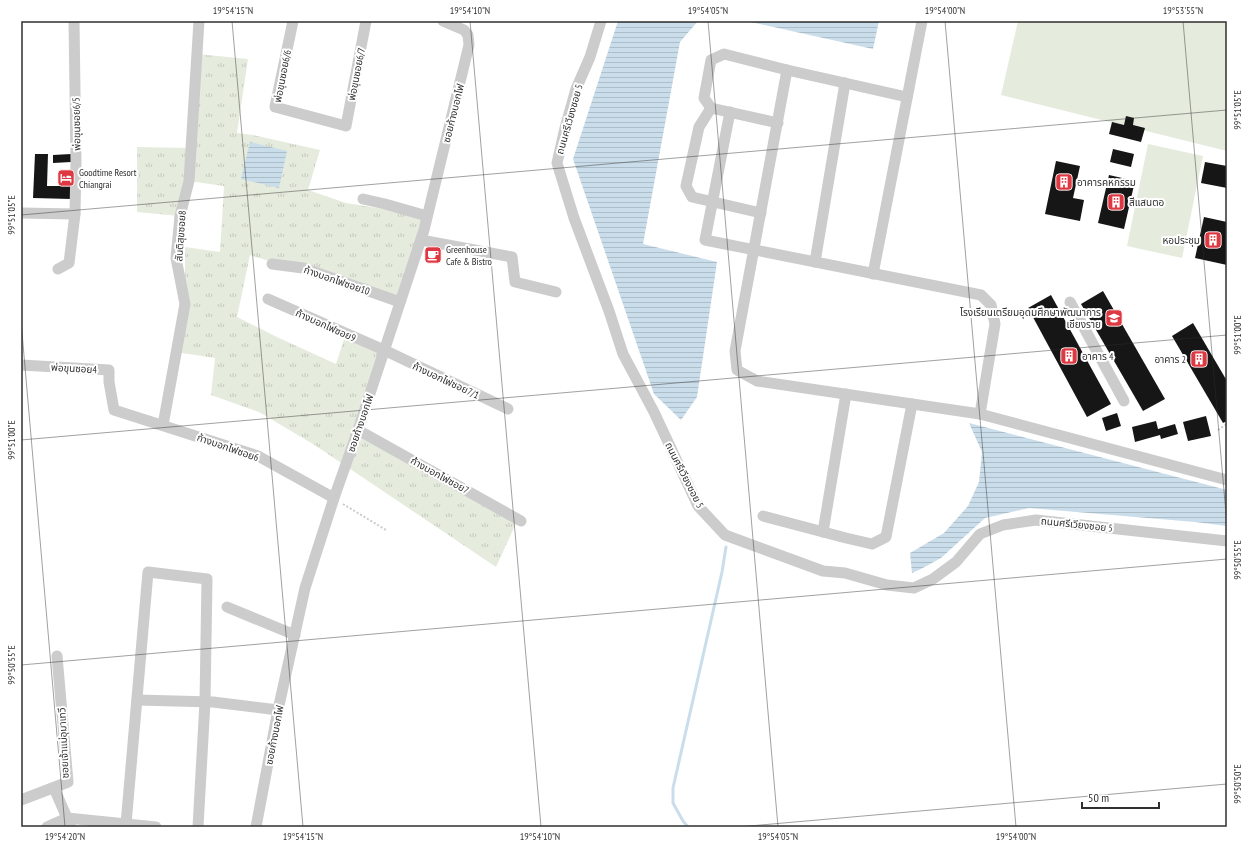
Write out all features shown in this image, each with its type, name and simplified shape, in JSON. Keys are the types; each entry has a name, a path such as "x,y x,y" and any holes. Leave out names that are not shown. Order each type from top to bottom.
{"street":[{"name":"พ่อขุนซอย6/5","path":"58,269 69,263 75,214 76,161 74,21"},
{"name":"สันติสุขซอย8","path":"162,425 185,304 176,258 180,216 189,181 199,21"},
{"name":"พ่อขุนซอย6/6","path":"293,21 276,107 346,126"},
{"name":"พ่อขุนซอย6/7","path":"346,126 366,21"},
{"name":"ถนนศรีเวียงซอย 5","path":"601,21 590,57 576,89 557,163 574,218 609,311 623,354 654,412 698,506 725,535 823,571 846,573 887,585 914,588 933,579 956,562 980,534 1003,525 1036,520 1227,541"},
{"path":"873,274 922,21"},
{"name":"ซอยก้างบอกไฟ","path":"256,827 278,710 305,588 421,240 469,45 468,35 464,30 446,22"},
{"path":"778,122 710,108 704,98 711,60 724,54 787,70 908,97"},
{"path":"787,70 735,351 737,370 757,381 980,414 1227,480"},
{"path":"815,262 845,83"},
{"path":"710,108 699,127 686,186 692,197 761,213"},
{"path":"730,112 705,240 981,295 991,305 995,324 980,414"},
{"path":"363,199 427,216"},
{"path":"21,213 75,214"},
{"path":"421,240 512,257 515,282 556,292"},
{"name":"ก้างบอกไฟซอย10","path":"272,264 303,268 400,302"},
{"name":"ก้างบอกไฟซอย9","path":"268,299 384,350"},
{"path":"1070,302 1124,401"},
{"name":"ก้างบอกไฟซอย7/1","path":"384,350 508,409"},
{"name":"พ่อขุนซอย4","path":"21,365 109,370 109,382 114,410 162,425"},
{"path":"823,532 846,394"},
{"path":"764,516 872,544 886,536 912,404"},
{"name":"ก้างบอกไฟซอย6","path":"162,425 258,456 334,498"},
{"name":"ก้างบอกไฟซอย7","path":"358,430 521,521"},
{"path":"126,824 148,572 207,579 205,702 198,827"},
{"path":"226,607 295,635"},
{"name":"ซอยเจ้าแม่อุมาเทวี","path":"21,800 68,782 57,656"},
{"path":"137,700 205,702 278,710"},
{"path":"54,788 69,822"},
{"path":"47,827 69,822 126,824 156,827"}],"path":[{"path":"1218,430 1227,424"},
{"path":"334,498 386,530"}],"green space":[{"path":"1018,21 1227,21 1227,151 1001,95"},
{"path":"197,54 248,59 237,133 253,135 320,150 308,190 346,203 427,216 400,302 250,255 237,317 336,364 346,333 384,350 358,430 518,519 496,567 313,444 259,412 211,395 215,358 176,352 185,304 185,247 220,252 224,186 189,181 180,216 137,212 137,147 190,148"},
{"path":"1148,144 1203,156 1182,258 1127,246"}],"water":[{"path":"618,21 698,21 680,42 643,244 717,262 697,397 681,420 654,394 573,159"},
{"path":"746,21 879,21 873,49"},
{"path":"250,142 287,151 279,188 241,179"},
{"path":"969,423 1227,490 1227,526 1029,508 985,518 941,558 912,573 910,553 944,533 968,506 979,482 982,452"}],"building":[{"path":"1126,116 1134,118 1133,125 1145,128 1141,142 1109,134 1112,122 1124,125"},
{"path":"1113,149 1134,154 1131,167 1110,162"},
{"path":"35,154 48,154 47,186 71,186 71,199 33,198"},
{"path":"71,154 71,162 53,163 53,155"},
{"name":"อาคารคหกรรม","path":"1056,161 1080,166 1073,198 1084,200 1080,221 1045,214"},
{"path":"1205,162 1227,166 1227,188 1201,183"},
{"path":"63,172 71,172 71,183 63,183"},
{"name":"สีแสนตอ","path":"1109,175 1135,181 1124,229 1098,223"},
{"name":"หอประชุม","path":"1204,217 1227,222 1227,265 1195,258"},
{"path":"1103,291 1165,399 1143,411 1081,304"},
{"name":"อาคาร 4","path":"1051,295 1111,404 1087,417 1028,308"},
{"name":"อาคาร 2","path":"1193,323 1227,381 1227,421 1223,423 1172,336"},
{"path":"1117,413 1121,426 1106,431 1102,418"},
{"path":"1206,416 1211,436 1188,441 1183,422"},
{"path":"1156,421 1158,429 1175,424 1178,434 1161,439 1160,435 1135,442 1132,427"}],"waterway":[{"path":"688,827 673,803 673,788 722,572 726,547"}],"place":[{"name":"Goodtime Resort Chiangrai","path":"66,178"},
{"name":"อาคารคหกรรม","path":"1064,182"},
{"name":"สีแสนตอ","path":"1116,202"},
{"name":"หอประชุม","path":"1213,240"},
{"name":"Greenhouse Cafe & Bistro","path":"433,255"},
{"name":"โรงเรียนเตรียมอุดมศึกษาพัฒนาการ เชียงราย","path":"1114,318"},
{"name":"อาคาร 4","path":"1069,356"},
{"name":"อาคาร 2","path":"1199,359"}]}
